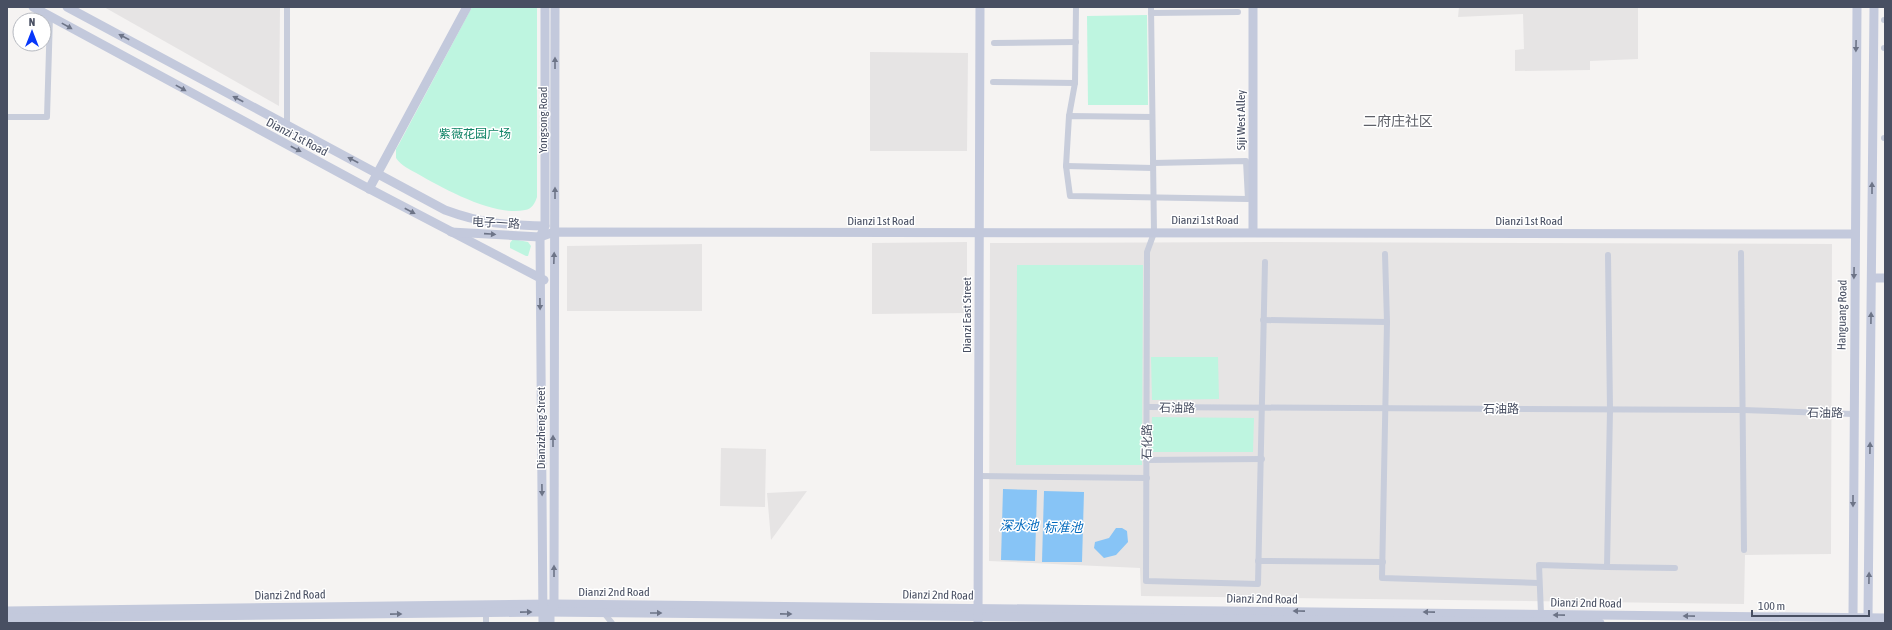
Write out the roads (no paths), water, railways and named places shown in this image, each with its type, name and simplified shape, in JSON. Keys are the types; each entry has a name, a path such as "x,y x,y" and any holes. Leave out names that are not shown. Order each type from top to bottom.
{"main road":[{"name":"Dianzi 1st Road","path":"33,7 42,12"},
{"name":"Dianzi 1st Road","path":"67,7 446,210 471,220 498,224 545,226"},
{"path":"369,189 467,7"},
{"name":"Yongsong Road","path":"545,7 545,226"},
{"name":"Yongsong Road","path":"554,232 555,7"},
{"name":"Dianzi East Street","path":"978,616 980,476 980,7"},
{"name":"Siji West Alley","path":"1253,7 1253,232"},
{"name":"Hanguang Road","path":"1854,620 1853,414 1857,7"},
{"path":"1868,620 1874,7"},
{"name":"Dianzi 1st Road","path":"52,17 369,189 553,284"},
{"path":"540,237 545,226 554,232"},
{"name":"电子一路","path":"451,232 540,237"},
{"name":"Dianzi 1st Road","path":"554,232 1855,234"},
{"path":"540,237 554,232"},
{"name":"Dianzizheng Street","path":"543,623 547,608 554,232"},
{"name":"Dianzizheng Street","path":"540,237 547,608 550,623"},
{"path":"1872,278 1885,278"},
{"name":"Dianzi 2nd Road","path":"7,611 547,608 767,614"},
{"name":"Dianzi 2nd Road","path":"7,618 134,620 250,619 486,612 547,608 604,613 1490,619 1600,623"},
{"name":"Dianzi 2nd Road","path":"978,616 1178,621 1431,622 1490,619 1542,614 1854,620 1885,618"}],"street":[{"path":"287,7 287,125"},
{"path":"1066,166 1153,165 1246,161 1248,199 1153,196 1070,196 1066,166 1069,116 1075,83 1076,7"},
{"path":"1151,10 1238,12"},
{"name":"石化路","path":"1151,10 1154,233 1148,252 1146,581 1258,584 1258,561"},
{"path":"994,43 1076,42"},
{"path":"7,117 47,117 49,52"},
{"path":"993,82 1075,83"},
{"path":"1069,116 1152,117"},
{"path":"1741,253 1744,550"},
{"path":"1385,254 1387,322 1382,578 1539,582"},
{"path":"1607,567 1610,410 1608,255"},
{"path":"1265,262 1262,459 1258,561 1382,562"},
{"path":"1263,320 1387,322"},
{"name":"石油路","path":"1148,407 1262,409 1743,410 1853,414"},
{"path":"1146,460 1262,459"},
{"path":"980,476 1147,478"},
{"path":"1542,614 1539,565 1675,568"},
{"path":"486,612 486,623"},
{"path":"604,613 612,623"}],"water":[{"name":"深水池","path":"1003,489 1037,490 1035,561 1001,560"},
{"name":"标准池","path":"1044,491 1084,492 1082,562 1042,562"},
{"path":"1116,528 1122,528 1127,531 1128,542 1116,555 1104,558 1094,548 1095,542 1109,538"}],"district":[{"name":"二府庄社区","path":"1398,121"}],"park label":[{"name":"紫薇花园广场","path":"475,134"}]}
